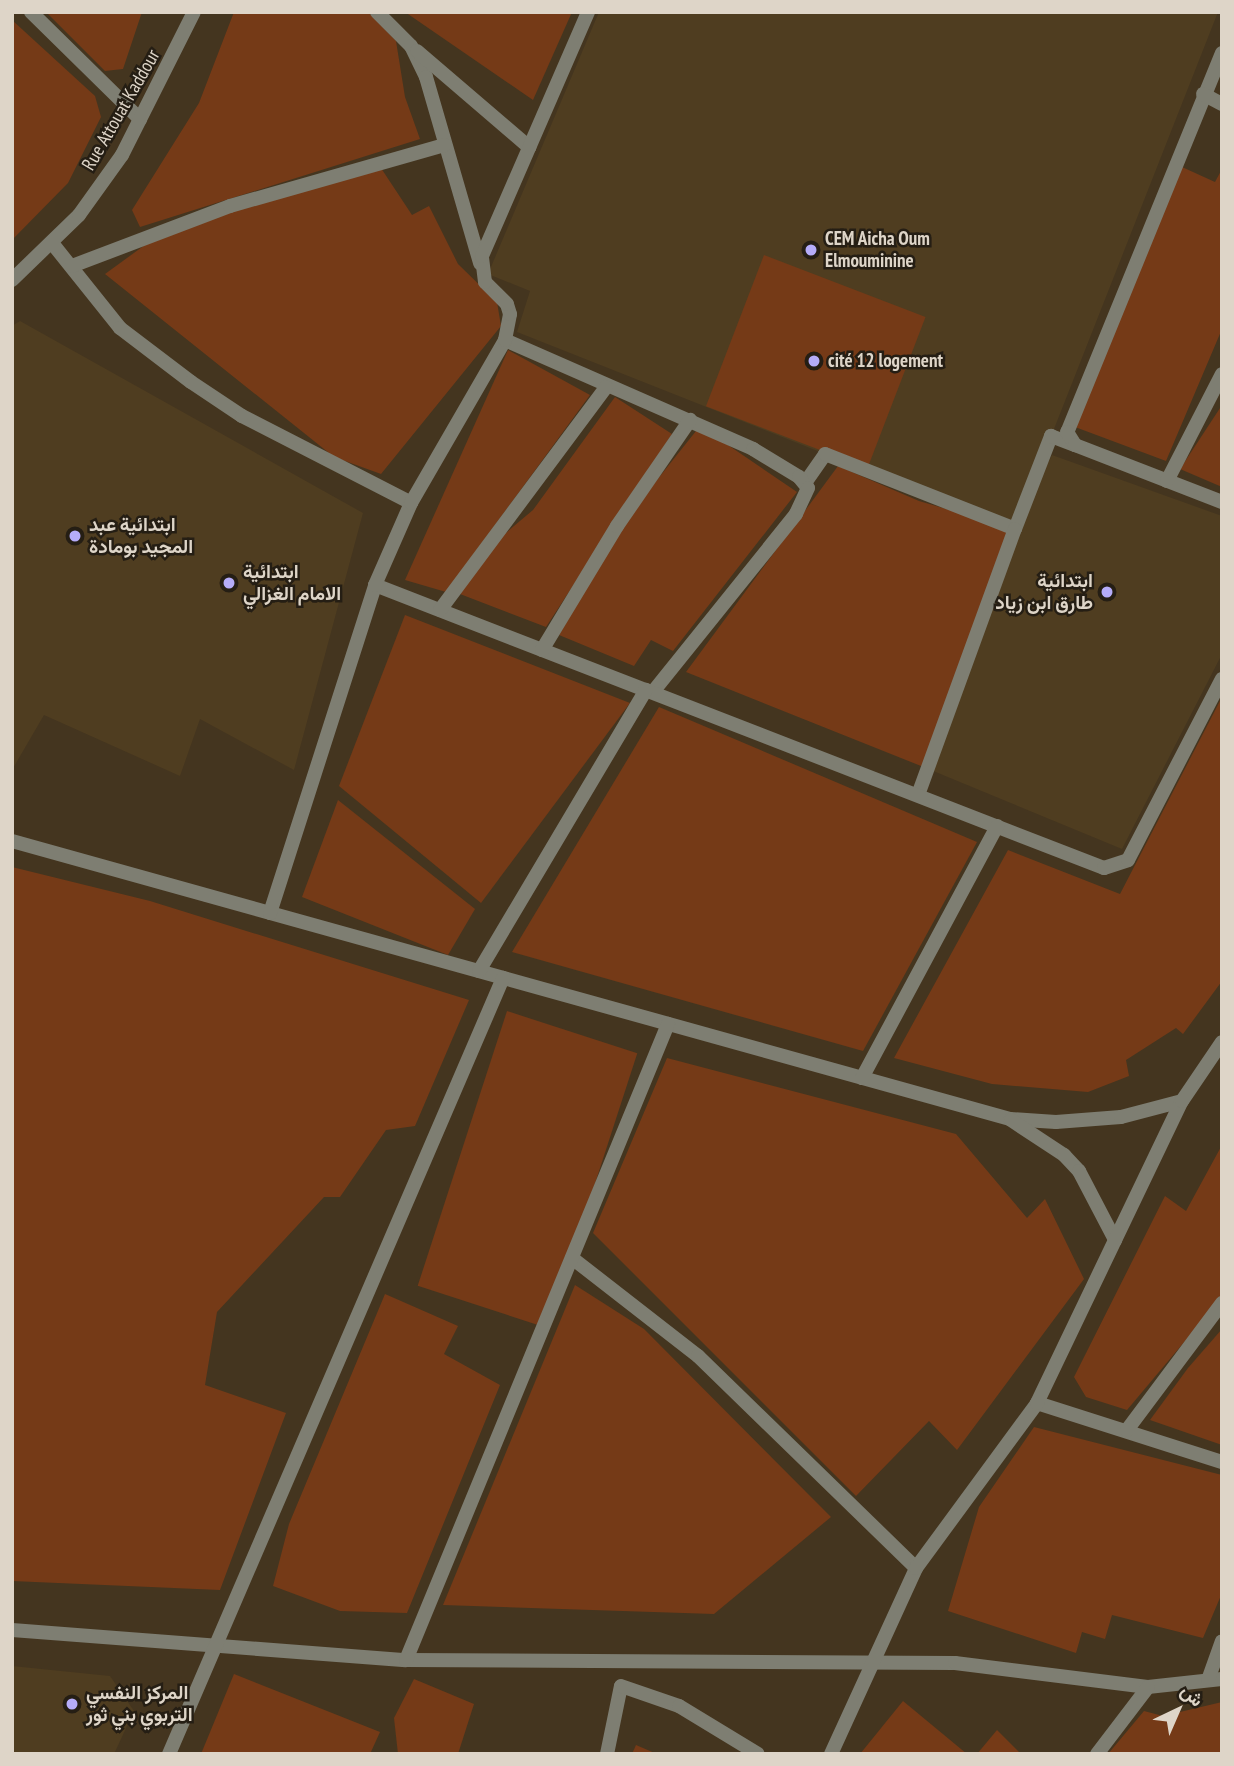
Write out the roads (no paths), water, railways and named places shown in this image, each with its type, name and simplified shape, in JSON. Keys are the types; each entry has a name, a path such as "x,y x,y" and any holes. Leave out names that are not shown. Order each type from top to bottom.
{"street":[{"path":"31,12 140,119"},
{"name":"Rue Attouat Kaddour","path":"12,280 52,243 86,205 140,119 194,12"},
{"path":"377,12 411,46 529,147"},
{"path":"480,263 588,12"},
{"path":"270,913 356,634 375,585 411,503 505,340 510,314 507,304 485,282 426,77 411,46"},
{"path":"1075,445 1067,432 1071,421 1222,53"},
{"path":"1203,94 1222,104"},
{"path":"72,266 230,205 444,145"},
{"path":"52,243 120,328 191,382 242,416 411,503"},
{"path":"479,971 649,691 796,514 808,494 805,483 753,449 690,420 606,387 505,340"},
{"path":"1167,481 1222,374"},
{"path":"440,610 606,387"},
{"path":"542,650 617,526 690,420"},
{"path":"918,795 1051,436 1222,502"},
{"path":"805,483 825,454 1015,529"},
{"path":"375,585 1104,868 1128,860 1222,679"},
{"path":"862,1078 997,826"},
{"path":"12,841 1010,1119 1056,1122 1121,1117 1182,1101"},
{"path":"169,1754 218,1646 503,978"},
{"path":"406,1660 668,1024"},
{"path":"831,1754 916,1568 1037,1403 1182,1101 1222,1042"},
{"path":"1010,1119 1064,1155 1079,1171 1115,1240"},
{"path":"572,1258 698,1356 916,1568"},
{"path":"1127,1430 1222,1303"},
{"path":"1037,1403 1222,1462"},
{"path":"12,1630 406,1660 620,1660 870,1665 955,1663 1148,1688 1215,1680 1222,1641"},
{"path":"607,1754 621,1686 620,1660"},
{"path":"621,1686 679,1706 758,1754"},
{"path":"1097,1754 1148,1688"}],"place":[{"name":"CEM Aicha Oum Elmouminine","path":"811,250"},
{"name":"cité 12 logement","path":"814,361"},
{"name":"ابتدائية عبد المجيد بومادة","path":"75,536"},
{"name":"ابتدائية الامام الغزالي","path":"229,583"},
{"name":"ابتدائية طارق ابن زياد","path":"1107,592"},
{"name":"المركز النفسي التربوي بني ثور","path":"72,1704"}]}
